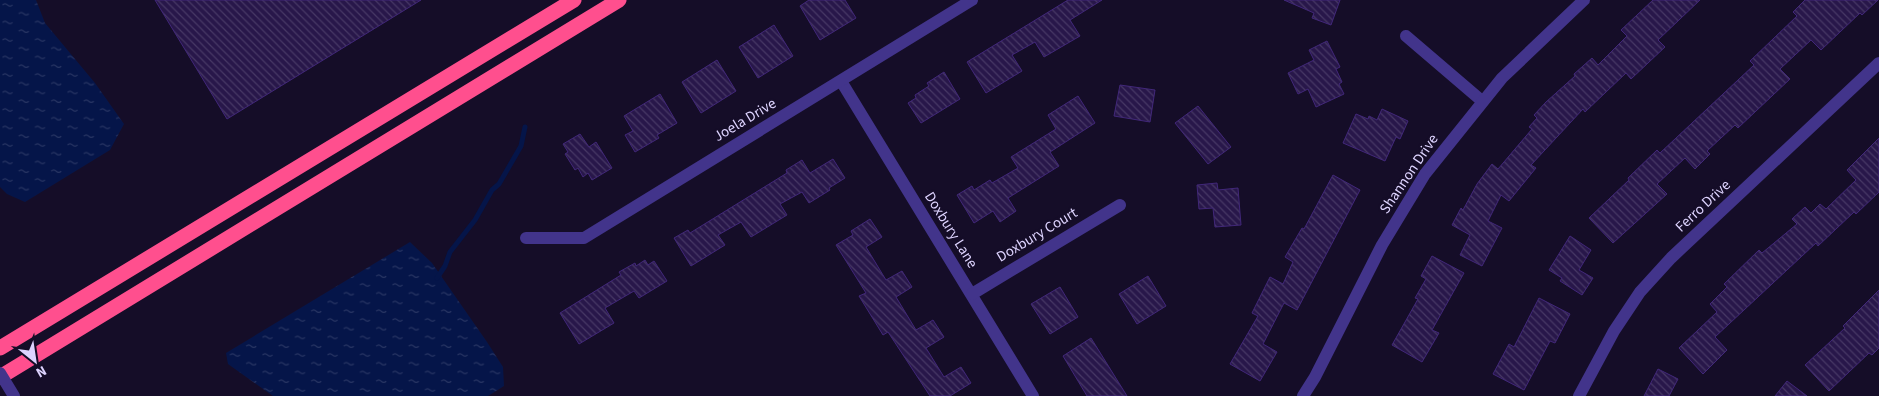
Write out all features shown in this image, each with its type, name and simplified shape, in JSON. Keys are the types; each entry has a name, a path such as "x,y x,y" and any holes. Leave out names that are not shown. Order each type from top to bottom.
{"highway":[{"path":"0,348 574,0"},
{"path":"0,377 619,0"}],"street":[{"name":"Joela Drive","path":"526,238 584,238 972,0"},
{"name":"Shannon Drive","path":"1303,396 1315,377 1382,245 1425,174 1502,78 1584,0"},
{"path":"1406,36 1482,101"},
{"name":"Ferro Drive","path":"1579,396 1614,331 1640,292 1671,258 1879,63"},
{"name":"Doxbury Lane","path":"841,81 972,294 1032,396"},
{"name":"Doxbury Court","path":"972,294 1120,205"},
{"path":"0,373 14,396"}],"water":[{"path":"0,0 36,0 45,23 95,83 124,124 110,150 25,202 7,194 0,187"},
{"path":"410,242 432,263 487,342 503,367 504,386 488,396 273,396 228,364 226,353"}],"building":[{"path":"155,0 421,0 227,119"},
{"path":"809,0 845,0 856,18 820,40 800,6"},
{"path":"1068,0 1102,0 1070,20 1080,36 1044,57 1035,42 1012,55 1022,71 986,93 967,62"},
{"path":"1284,0 1340,0 1331,25 1312,18 1314,13"},
{"path":"1653,0 1700,0 1658,40 1665,47 1631,79 1626,73 1585,112 1583,109 1531,165 1536,168 1509,201 1501,195 1488,221 1502,228 1482,266 1460,255 1470,235 1452,225 1461,208 1463,210 1477,184 1492,164 1498,169 1532,129 1529,127 1537,118 1534,115 1592,58 1598,65 1627,36 1621,30"},
{"path":"1805,0 1878,0 1862,15 1860,13 1821,50 1811,40 1780,69 1790,79 1738,128 1735,125 1707,151 1710,154 1695,169 1685,158 1657,184 1667,194 1613,243 1589,218 1657,150 1660,153 1754,65 1750,61 1797,16 1793,12"},
{"path":"774,25 793,56 758,78 739,47"},
{"path":"1327,41 1340,67 1336,69 1342,82 1339,84 1344,94 1316,107 1308,89 1298,94 1288,73 1314,60 1309,50"},
{"path":"717,60 736,91 701,113 682,82"},
{"path":"944,72 960,99 921,123 908,103 916,98 915,95 929,86 927,83"},
{"path":"1120,85 1155,90 1150,122 1114,116"},
{"path":"660,94 677,123 657,135 659,138 635,152 625,135 633,131 624,116"},
{"path":"1078,96 1095,123 1050,152 1059,166 1008,198 1016,211 1000,222 993,211 974,223 957,195 972,186 974,190 990,180 992,183 1018,168 1011,157 1056,129 1048,115"},
{"path":"1198,106 1231,147 1208,164 1175,123"},
{"path":"1382,109 1408,121 1400,139 1396,137 1385,161 1343,143 1356,114 1368,119 1369,116 1377,120"},
{"path":"580,134 589,147 596,142 612,168 592,180 588,173 583,177 578,168 575,170 565,154 568,152 563,144"},
{"path":"1879,138 1879,192 1856,214 1854,212 1818,246 1816,243 1715,337 1727,350 1703,374 1679,348 1717,312 1710,304 1727,287 1724,284 1759,250 1762,253 1797,224 1792,219 1805,207 1811,213 1820,204 1826,209 1856,180 1847,170"},
{"path":"833,159 845,178 829,188 830,190 809,203 802,192 780,204 787,215 751,237 741,222 718,235 725,245 691,266 674,238 688,230 690,233 787,173 786,170 802,160 810,173"},
{"path":"1333,175 1360,190 1297,310 1284,303 1263,344 1277,352 1260,381 1230,364 1258,316 1252,313 1270,277 1283,284 1293,262 1285,257 1302,228 1304,229"},
{"path":"1217,183 1218,190 1238,188 1241,225 1215,227 1213,208 1199,209 1197,185"},
{"path":"870,219 882,237 866,247 886,280 902,271 912,287 896,297 916,330 933,320 944,337 926,348 944,377 961,367 971,383 950,396 930,396 888,332 883,335 859,296 866,293 836,245 853,235 851,231"},
{"path":"1570,236 1591,250 1579,270 1593,278 1582,295 1560,281 1562,278 1549,270"},
{"path":"1432,256 1464,273 1432,330 1439,333 1422,362 1392,345 1418,299 1415,298 1426,279 1421,276"},
{"path":"645,260 648,265 654,261 667,281 639,298 634,291 605,308 614,323 579,344 560,313 621,275 619,272 635,263 636,266"},
{"path":"1148,276 1166,306 1137,324 1119,294"},
{"path":"1060,287 1078,317 1050,334 1031,304"},
{"path":"1879,290 1879,348 1872,355 1869,353 1829,391 1805,365 1845,328 1843,326"},
{"path":"1539,298 1570,314 1555,343 1550,341 1524,390 1493,374 1509,344 1514,347"},
{"path":"1091,338 1127,396 1087,396 1063,356"},
{"path":"1658,369 1678,379 1669,396 1644,396"},
{"path":"1787,381 1807,396 1775,396"}],"waterway":[{"path":"437,278 445,266 450,252 475,220 492,190 499,184 521,146 525,127"}]}
